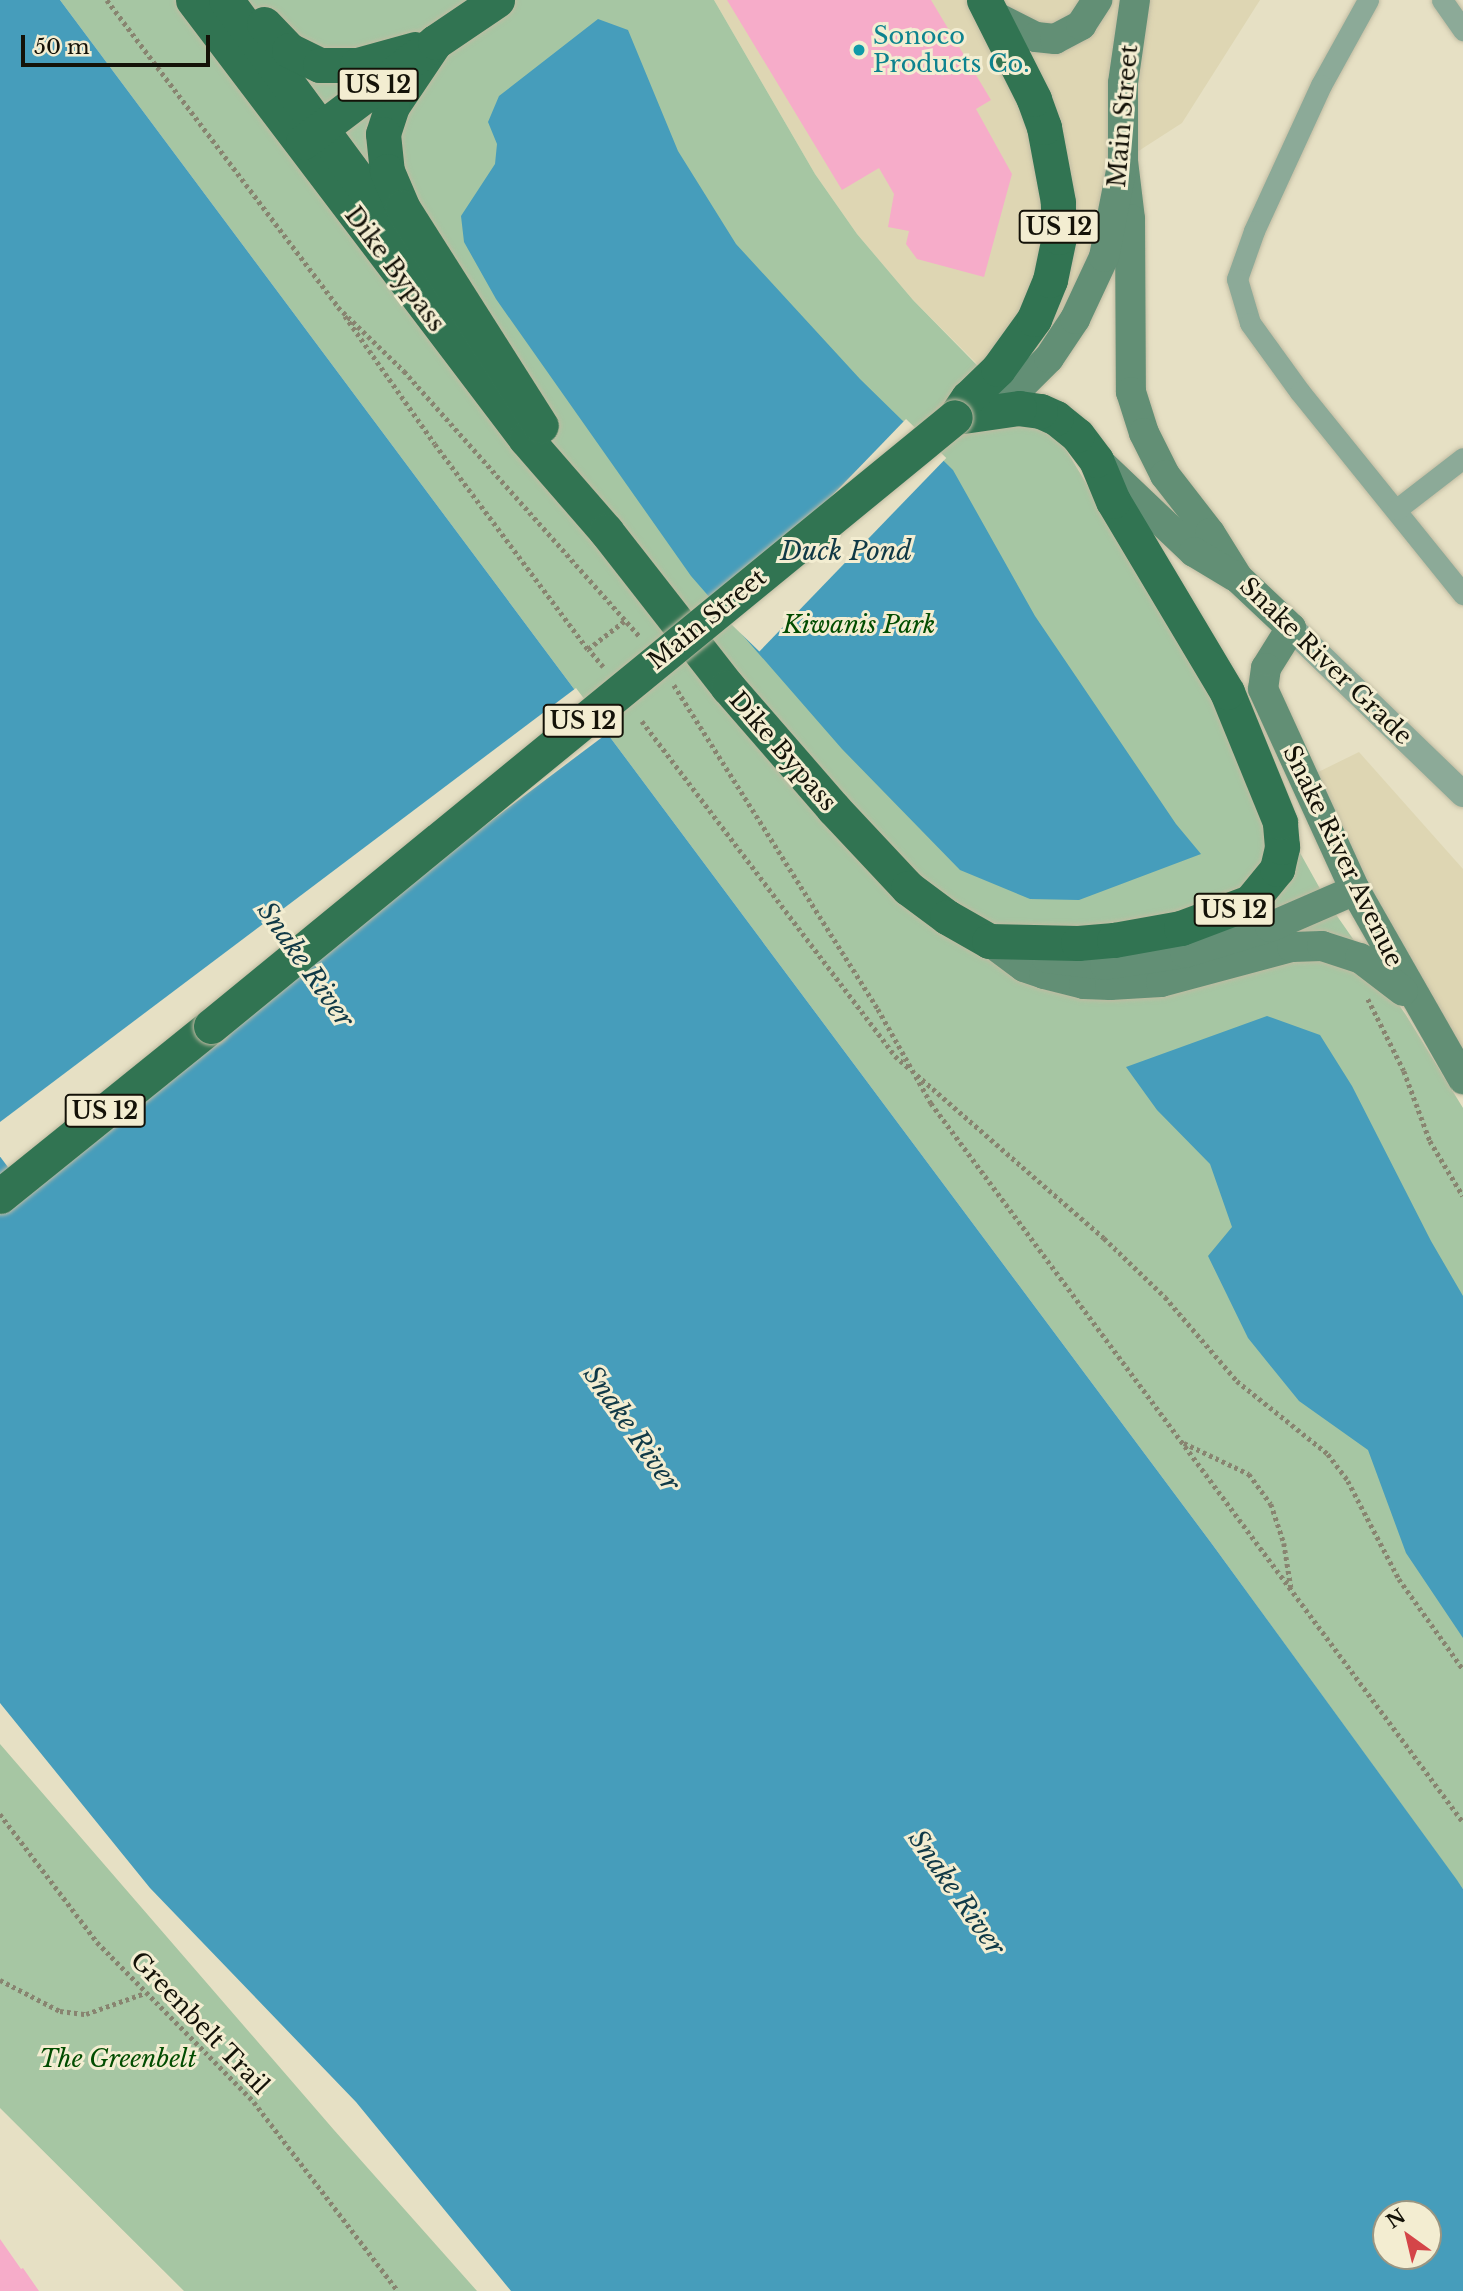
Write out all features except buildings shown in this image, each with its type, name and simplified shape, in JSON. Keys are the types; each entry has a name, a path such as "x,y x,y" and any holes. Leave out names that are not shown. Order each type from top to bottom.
{"highway":[{"name":"Dike Bypass","path":"193,0 310,136 541,426 606,531"},
{"name":"Dike Bypass","path":"226,0 310,136 526,439 606,531 728,687 877,857 929,905 989,940"},
{"path":"246,0 289,50 320,65 356,65 435,42"},
{"name":"US 12","path":"310,136 493,1"},
{"name":"US 12","path":"989,8 1044,127 1058,202 1059,237 1050,280 1034,319 998,369 968,398 968,415 1019,408 1056,418 1077,435 1096,460 1113,501 1227,692 1280,822 1282,835 1277,869 1258,894 1226,913 1150,934 1078,943 989,940"},
{"path":"435,42 392,106 383,134 387,171 402,207 541,426"},
{"name":"Main Street","path":"0,1196 968,415"}],"main road":[{"path":"989,8 1036,37 1055,39 1081,25 1097,0"},
{"name":"Main Street","path":"968,415 1010,397 1028,381 1062,341 1104,257 1123,161 1123,83 1135,0"},
{"name":"Snake River Grade","path":"1123,161 1130,219 1131,392 1144,433 1165,475 1210,533 1238,578 1291,628"},
{"path":"1096,460 1194,552 1238,578"},
{"name":"Snake River Avenue","path":"1291,628 1266,668 1263,689 1355,890 1463,1079"},
{"name":"US 12","path":"1227,692 1315,841 1355,890"},
{"path":"989,940 1050,959 1105,965 1129,963 1232,939 1315,909 1355,890"},
{"path":"989,940 1024,967 1084,984 1110,985 1161,982 1292,947 1322,946 1344,951 1374,966 1399,986 1429,1022"}],"street":[{"path":"1368,0 1321,85 1254,231 1237,279 1250,323 1300,392 1463,594"},
{"path":"1441,0 1463,30"},
{"path":"1397,509 1463,458"},
{"name":"Snake River Grade","path":"1291,628 1463,794"}],"path":[{"path":"107,0 338,307 435,444 606,670"},
{"path":"338,307 404,371 627,619 642,640"},
{"path":"588,649 627,619"},
{"path":"672,682 815,907 931,1103 1463,1822"},
{"path":"642,721 895,1056 1104,1238 1165,1297 1237,1381 1328,1454 1348,1481 1399,1579 1463,1669"},
{"path":"1367,998 1404,1071 1430,1141 1463,1196"},
{"path":"1183,1442 1249,1474 1271,1504 1284,1543 1291,1588"},
{"name":"Greenbelt Trail","path":"0,1814 97,1941 254,2102 398,2291"},
{"path":"0,1980 60,2011 86,2014 145,1993"}],"shaded area":[{"path":"714,0 1260,0 1182,123 1123,161 1104,257 1010,397 913,300 857,234 815,174"},
{"path":"1359,752 1463,869 1463,1079 1304,779"}],"green space":[{"name":"Kiwanis Park","path":"60,0 714,0 815,174 857,234 913,300 1019,408 1065,448 1192,659 1328,903 1406,1015 1463,1108 1463,1889 1212,1544"},
{"name":"The Greenbelt","path":"0,1744 477,2291 184,2291 0,2108"}],"water":[{"name":"Snake River","path":"0,0 60,0 1212,1544 1463,1889 1463,2291 511,2291 356,2102 150,1888 0,1703"},
{"name":"Duck Pond","path":"598,19 628,30 678,151 736,244 860,379 953,470 1035,616 1176,824 1201,854 1079,900 1030,899 960,870 842,749 691,576 496,299 464,242 461,216 495,164 497,144 488,122 499,96"},
{"path":"1267,1016 1320,1035 1352,1086 1431,1241 1463,1296 1463,1638 1406,1553 1368,1450 1299,1401 1248,1338 1208,1256 1232,1227 1210,1164 1157,1110 1126,1067"}],"pier":[{"path":"906,419 946,458 759,651 719,613"},
{"path":"576,688 609,732 17,1178 0,1157 0,1122"}],"place":[{"name":"Sonoco Products Co.","path":"859,50"}]}
